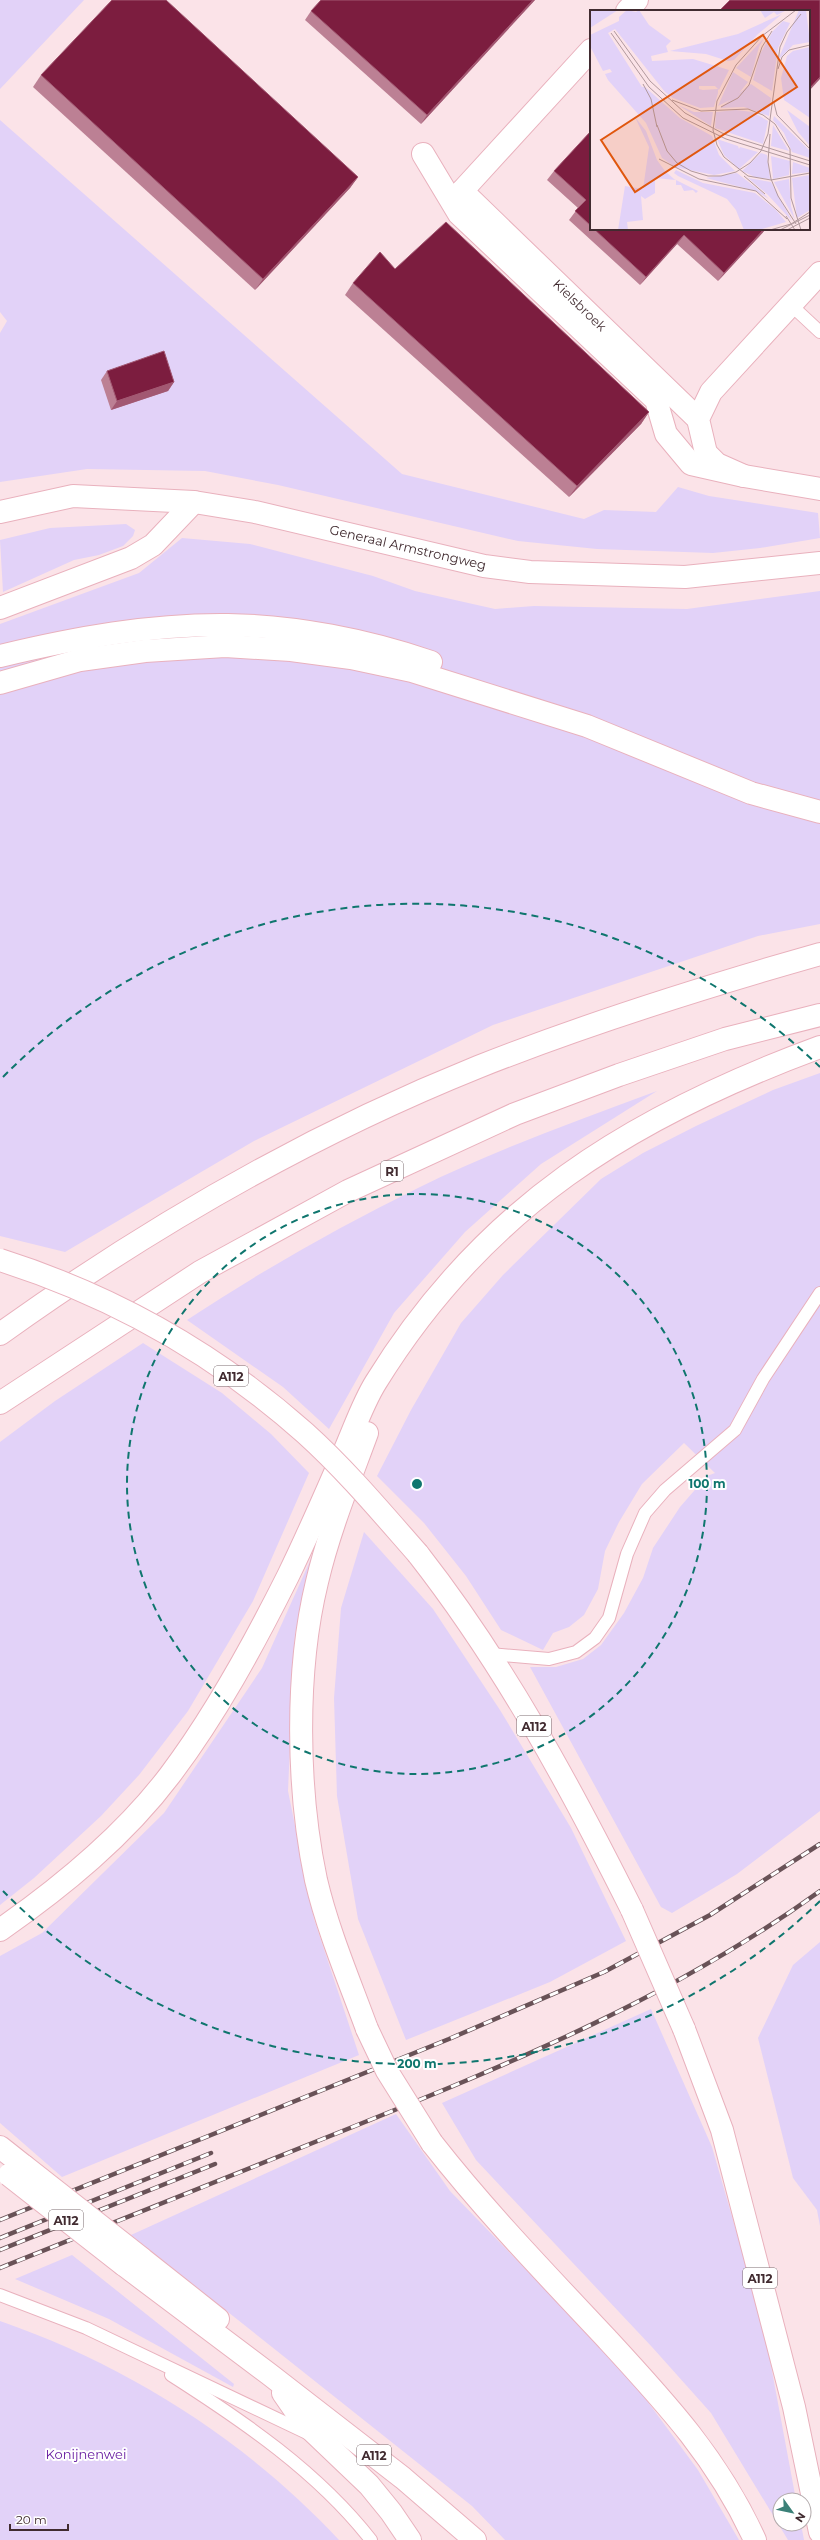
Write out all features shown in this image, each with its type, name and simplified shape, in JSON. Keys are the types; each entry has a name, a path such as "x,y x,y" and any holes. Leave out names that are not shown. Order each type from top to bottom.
{"main road":[{"path":"628,10 637,0"},
{"path":"460,214 462,191 590,51"},
{"path":"423,154 460,214 656,400 666,434 691,464 744,476 820,489"},
{"name":"Kielsbroek","path":"462,191 698,419"},
{"path":"666,434 679,431 698,419 711,392 820,273"},
{"path":"698,419 706,453 717,464 744,476"},
{"name":"Generaal Armstrongweg","path":"0,512 73,496 194,502 255,512 477,564 530,572 685,577 820,563"},
{"path":"0,608 131,558 153,545 194,502"},
{"path":"0,656 61,641 145,629 229,625 296,631 356,642 416,657 528,694 587,726"},
{"path":"0,683 80,660 144,651 225,646 290,650 351,658 412,671 587,726 751,793 820,812"},
{"path":"0,1334 144,1238 296,1152 375,1113 476,1068 584,1027 720,983 820,954"},
{"name":"R1","path":"0,1403 200,1272 348,1191 515,1114 619,1075 725,1039 820,1015"},
{"path":"0,1930 51,1894 108,1844 169,1777 205,1725 287,1577 374,1385 426,1308 464,1264 528,1204 587,1159 631,1132 685,1104 764,1068 820,1047"},
{"name":"A112","path":"0,1260 81,1288 121,1307 192,1348 304,1432 372,1501 418,1554 490,1654 554,1758 632,1910 684,2029 722,2130 794,2407 820,2532"},
{"path":"408,1335 384,1389 332,1529 316,1583 304,1654 302,1734 305,1807 316,1880 332,1937 367,2029 387,2072 432,2142 474,2196 694,2437 739,2504 755,2540"},
{"path":"0,2147 8,2170"},
{"name":"A112","path":"8,2170 132,2261 269,2374 402,2478 475,2540"},
{"path":"132,2261 410,2471 446,2502 481,2540"},
{"path":"269,2374 303,2422 369,2485 391,2512 410,2540"}],"lane":[{"path":"791,305 820,332"},
{"path":"490,1654 549,1659 576,1652 595,1638 609,1618 627,1554 645,1513 665,1490 735,1430 763,1379 820,1293"},
{"path":"0,2295 25,2303 126,2347 321,2440"},
{"path":"126,2347 256,2432 316,2483 371,2540"}],"green space":[{"path":"0,0 84,0 0,89"},
{"path":"0,120 402,474 584,519 604,510 656,512 678,487 709,496 818,513 820,538 760,548 713,553 597,549 518,541 278,485 205,471 87,469 0,482 0,333 7,321 0,312"},
{"path":"126,524 135,530 133,536 123,546 99,555 74,560 3,592 0,540 50,528"},
{"path":"182,538 250,544 373,576 415,591 495,609 534,606 687,609 820,591 820,924 758,936 493,1025 254,1141 65,1252 0,1236 0,624 139,573"},
{"path":"820,1073 820,1811 737,1874 672,1913 661,1907 530,1667 556,1667 583,1659 601,1645 624,1613 643,1578 653,1548 680,1507 707,1476 715,1473 684,1443 642,1484 619,1522 605,1551 598,1589 584,1615 569,1627 553,1633 543,1650 501,1630 466,1576 424,1523 377,1476 411,1410 461,1323 503,1275 601,1179 643,1153 696,1126 773,1090"},
{"path":"657,1091 541,1164 465,1232 394,1313 329,1429 283,1387 187,1320 243,1284 301,1250 418,1188 506,1149"},
{"path":"143,1343 222,1393 271,1434 309,1473 253,1601 188,1711 139,1775 101,1816 34,1878 0,1905 0,1442 55,1401"},
{"path":"364,1532 433,1609 500,1710 571,1828 626,1941 550,1982 406,2040 358,1919 337,1796 334,1698 341,1608"},
{"path":"318,1543 295,1633 288,1791 314,1919 359,2055 62,2177 0,2123 0,1956 42,1933 164,1813 262,1668"},
{"path":"820,1942 820,2226 817,2210 793,2178 758,2038 793,1965"},
{"path":"651,2009 712,2147 764,2328 795,2492 772,2492 772,2514 711,2413 652,2347 476,2160 442,2103"},
{"path":"396,2114 450,2191 628,2375 698,2470 739,2540 505,2540 472,2506 131,2235"},
{"path":"72,2255 234,2384 233,2387 109,2319 15,2279"},
{"name":"Konijnenwei","path":"0,2321 47,2339 94,2360 183,2410 225,2439 265,2470 303,2504 339,2540 0,2540"},
{"path":"783,2532 802,2532 804,2540 788,2540"}],"building":[{"path":"112,0 166,0 358,177 263,279 41,75"},
{"path":"321,0 533,0 427,115 311,11"},
{"path":"730,0 820,0 820,77 810,88 810,10 721,9"},
{"path":"590,132 590,225 575,211 586,200 554,171"},
{"path":"446,222 649,412 577,486 353,283 380,252 395,269"},
{"path":"595,230 763,230 724,273 684,235 646,277"},
{"path":"164,351 174,382 117,401 107,371"}],"railway":[{"path":"0,2220 449,2039 604,1972 710,1915 820,1844"},
{"path":"0,2268 416,2101 595,2023 709,1963 765,1929 820,1891"},
{"path":"0,2238 211,2153"},
{"path":"0,2250 215,2164"}]}
